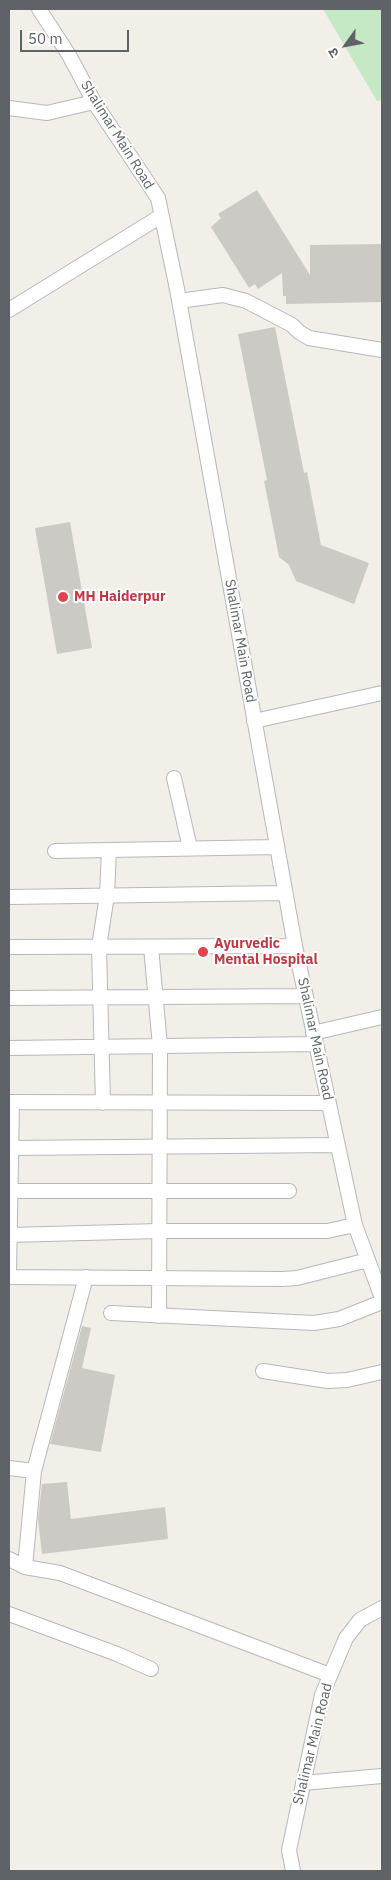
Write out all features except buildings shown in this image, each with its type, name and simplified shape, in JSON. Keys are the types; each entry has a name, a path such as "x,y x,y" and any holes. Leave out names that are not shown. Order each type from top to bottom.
{"street":[{"name":"Shalimar Main Road","path":"39,9 69,55 94,102 158,198 179,301 294,946 355,1225 368,1260 379,1280 382,1298"},
{"path":"9,108 47,112 94,102"},
{"path":"9,310 161,216"},
{"path":"179,301 224,295 246,301 292,325 309,338 382,350"},
{"path":"254,721 382,693"},
{"path":"174,778 190,848"},
{"path":"55,852 277,847"},
{"path":"103,1102 99,947 106,896 109,850"},
{"path":"9,897 285,893"},
{"path":"9,947 294,946"},
{"path":"150,947 160,1046 159,1316"},
{"path":"9,998 305,996"},
{"path":"9,1048 160,1046 315,1038 382,1016"},
{"path":"329,1103 10,1102 9,1276 296,1278 368,1260"},
{"path":"10,1148 338,1145"},
{"path":"10,1191 289,1191"},
{"path":"9,1235 160,1231 327,1231 355,1225"},
{"path":"25,1567 34,1472 86,1277"},
{"path":"111,1314 314,1323 339,1319 382,1302"},
{"path":"263,1371 328,1381 347,1380 382,1372"},
{"path":"9,1468 34,1472"},
{"path":"9,1559 25,1567 60,1574 330,1675"},
{"name":"Shalimar Main Road","path":"293,1871 289,1850 322,1695 346,1638 360,1620 382,1608"},
{"path":"9,1614 152,1668"},
{"path":"303,1783 382,1776"}],"green space":[{"path":"323,9 382,9 382,100 377,101"}],"place":[{"name":"MH Haiderpur","path":"63,597"},
{"name":"Ayurvedic Mental Hospital","path":"203,952"}]}
